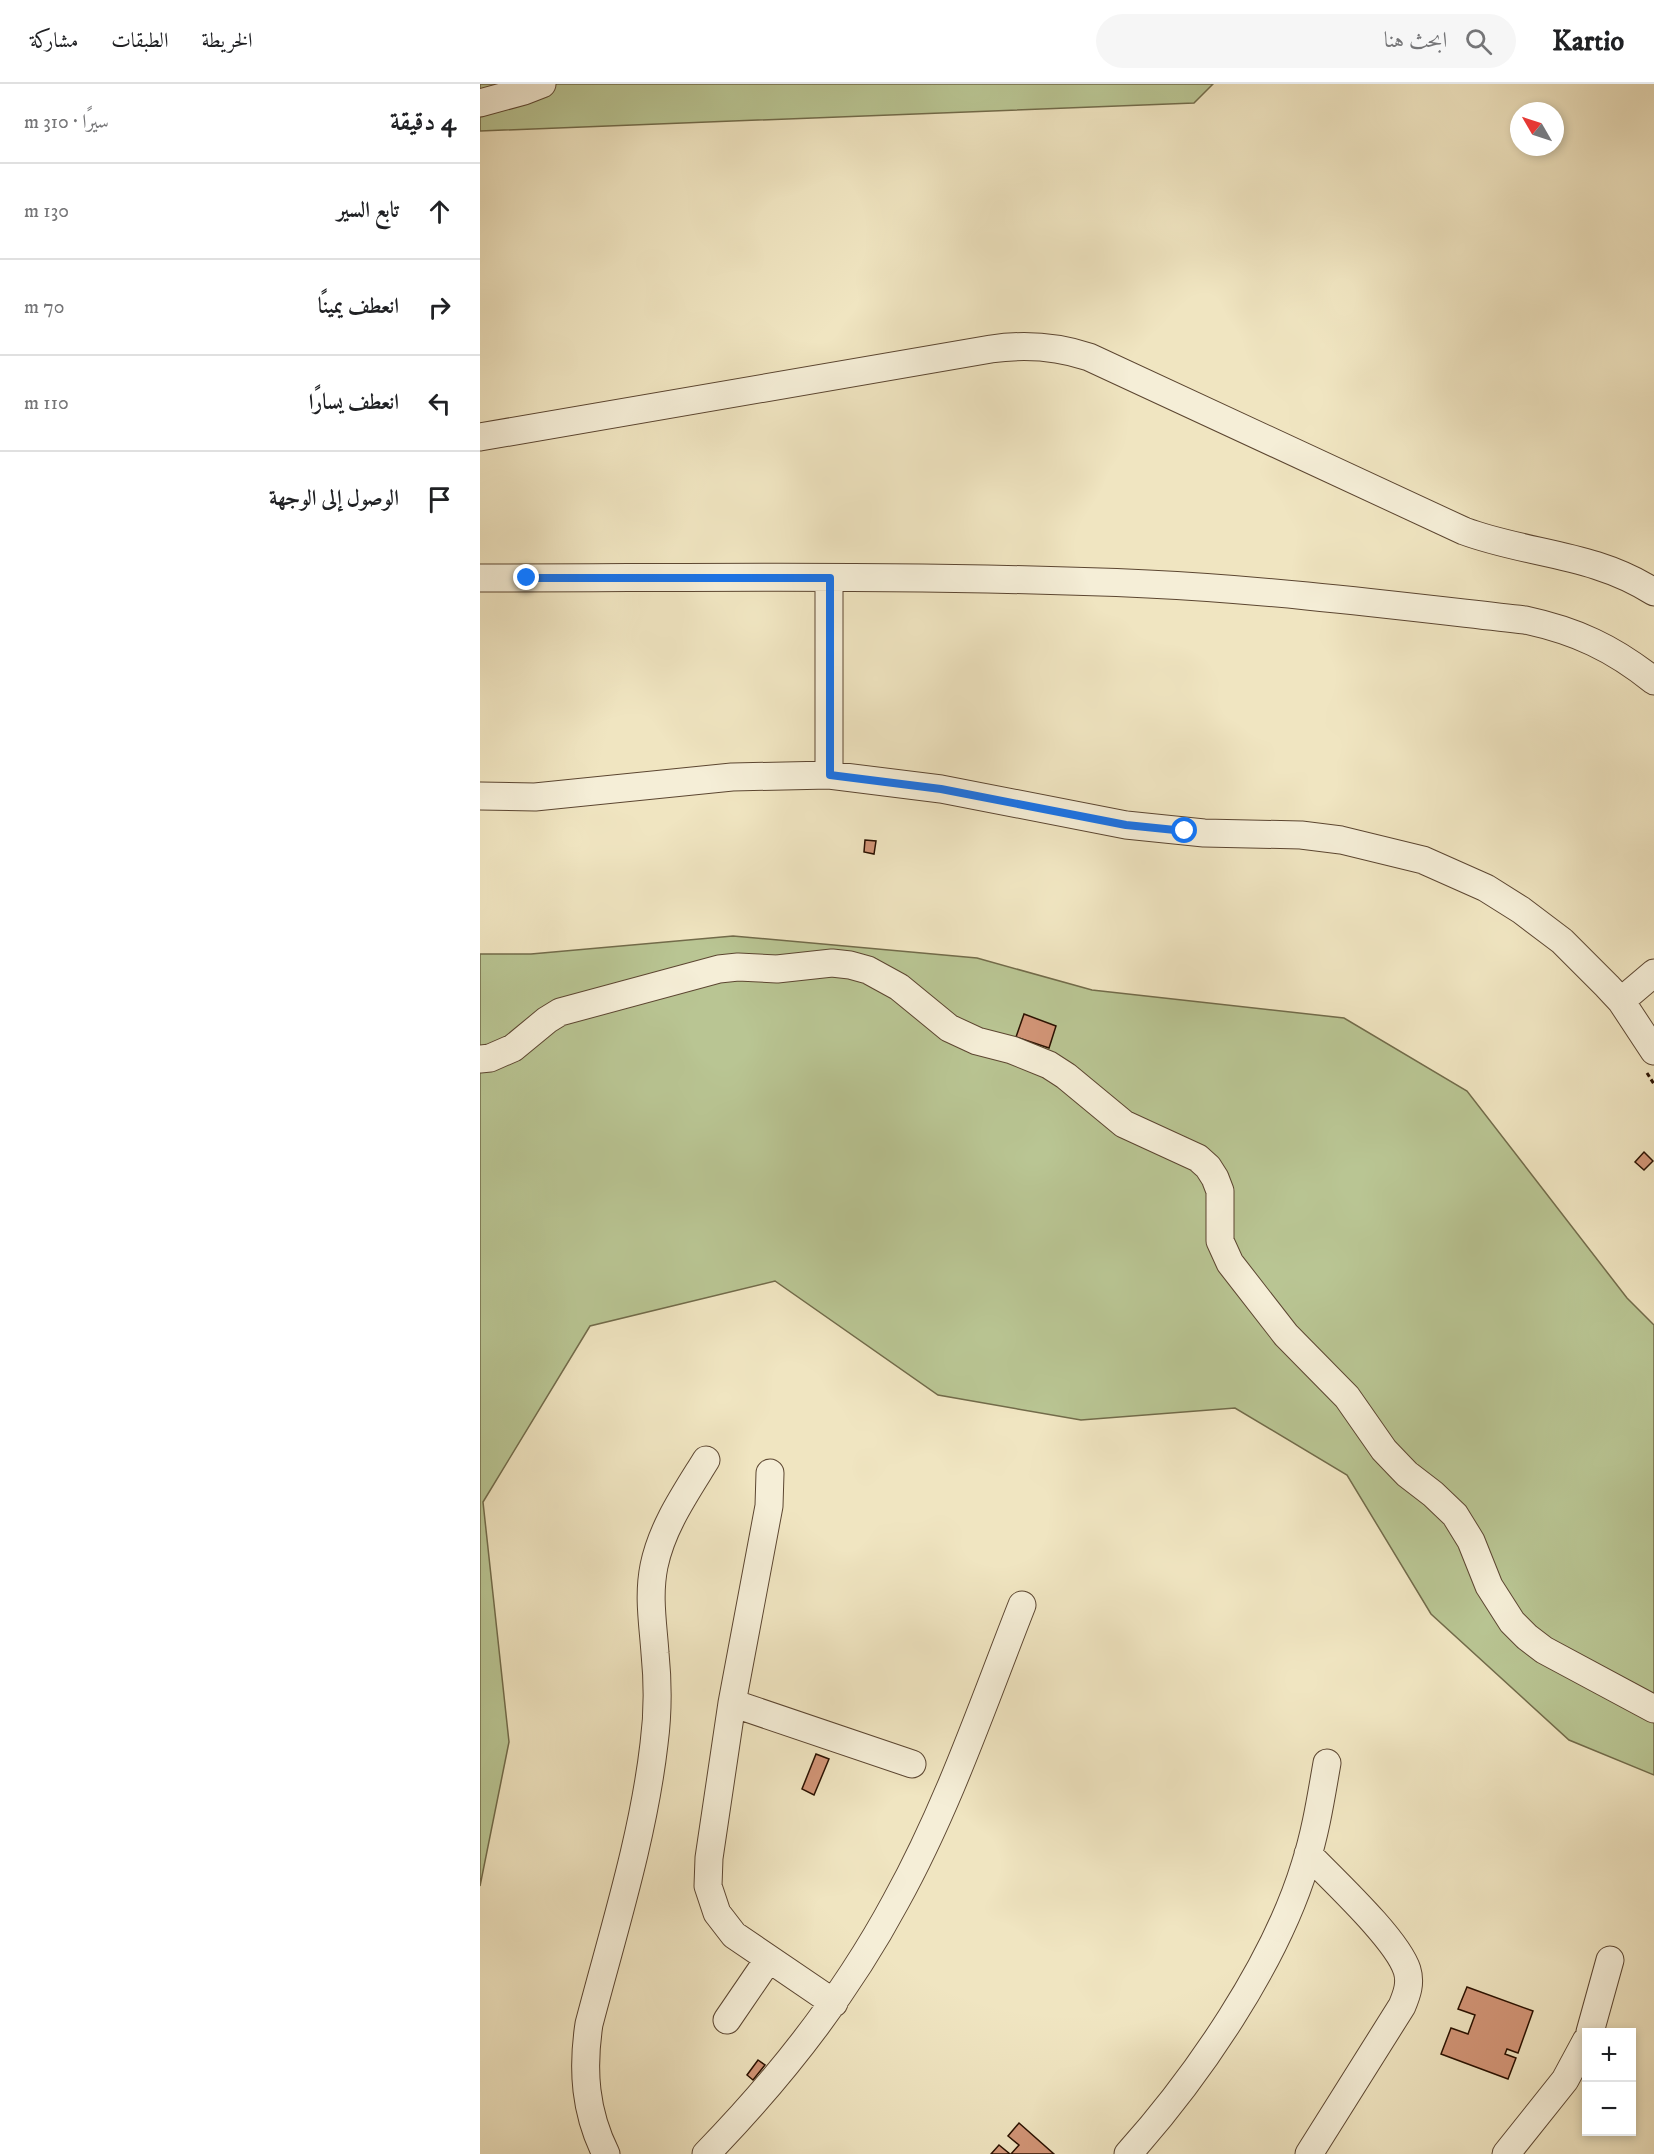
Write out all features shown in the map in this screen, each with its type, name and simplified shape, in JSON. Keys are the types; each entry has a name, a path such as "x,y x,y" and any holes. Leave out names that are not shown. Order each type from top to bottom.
{"street":[{"path":"480,103 542,84"},
{"path":"480,437 1010,346 1050,347 1089,357 1464,531 1488,540 1566,556 1600,566 1654,592"},
{"path":"480,578 998,578 1151,584 1342,600 1525,620 1554,626 1591,640 1626,660 1654,681"},
{"path":"830,578 830,775"},
{"path":"480,796 535,797 732,777 830,775 941,789 1126,825 1204,833 1301,836 1341,840 1396,852 1423,860 1486,888 1521,910 1562,941 1621,1001 1648,1058"},
{"path":"480,1059 502,1054 513,1048 547,1020 573,1007 719,969 738,967 777,969 832,963 850,965 884,977 937,1019 963,1035 1012,1050 1049,1065 1066,1076 1124,1124 1150,1138 1187,1152 1208,1167 1220,1191 1221,1241 1230,1263 1286,1335 1347,1397 1390,1456 1407,1474 1455,1515 1471,1541 1489,1586 1512,1622 1544,1650 1654,1708"},
{"path":"1621,1001 1654,973"},
{"path":"606,2154 590,2111 586,2090 586,2046 589,2024 637,1838 654,1745 657,1678 651,1587 657,1556 667,1525 706,1460"},
{"path":"770,1473 769,1506 732,1703 709,1858 708,1886 714,1906 724,1924 734,1935 834,2003"},
{"path":"706,2154 786,2067 834,2003 896,1902 931,1832 1022,1605"},
{"path":"732,1703 912,1764"},
{"path":"1128,2154 1160,2117 1229,2019 1284,1919 1308,1854 1319,1812 1327,1763"},
{"path":"1308,1854 1385,1935 1408,1971 1409,1989 1402,2006 1309,2154"},
{"path":"727,2020 768,1960"},
{"path":"1591,2028 1610,1960"},
{"path":"1506,2154 1565,2080 1582,2050"}],"path":[{"path":"1648,1058 1654,1084"}],"green space":[{"path":"480,84 1213,84 1194,103 480,131"},
{"path":"733,936 977,958 1092,990 1344,1018 1467,1091 1627,1298 1654,1325 1654,1775 1569,1740 1431,1614 1347,1475 1235,1408 1081,1420 938,1395 775,1281 590,1326 483,1502 509,1742 480,1886 480,954 531,954"}],"building":[{"path":"865,840 876,841 874,854 864,852"},
{"path":"1024,1014 1056,1026 1049,1048 1016,1037"},
{"path":"1644,1152 1653,1161 1644,1170 1635,1162"},
{"path":"816,1754 829,1759 814,1795 802,1789"},
{"path":"1467,1987 1533,2011 1518,2053 1507,2049 1505,2054 1516,2058 1508,2079 1441,2054 1451,2028 1468,2034 1475,2015 1458,2009"},
{"path":"758,2060 765,2065 753,2080 747,2075"},
{"path":"1019,2123 1054,2154 1011,2154 1019,2145 1008,2136"},
{"path":"999,2145 1010,2154 991,2154"}],"route":[{"path":"527,578 830,578 830,775 941,789 1126,825 1185,831"}]}
